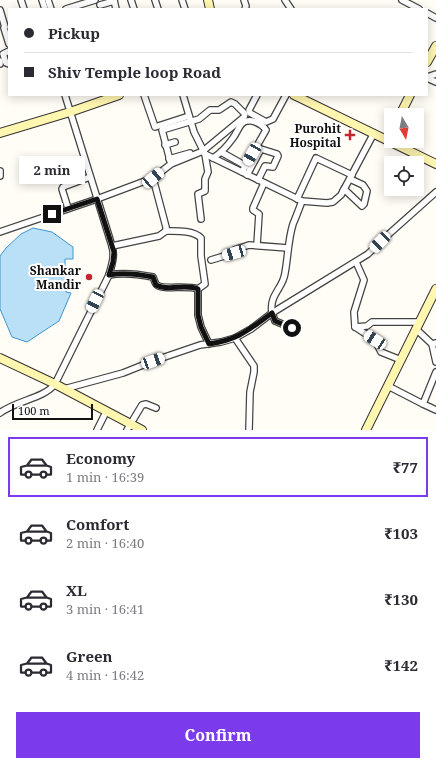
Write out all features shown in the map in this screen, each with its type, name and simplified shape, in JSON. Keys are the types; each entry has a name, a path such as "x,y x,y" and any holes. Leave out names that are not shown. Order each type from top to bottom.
{"street":[{"path":"69,8 95,0"},
{"path":"100,5 115,0"},
{"path":"285,0 288,8"},
{"path":"402,0 417,8"},
{"path":"0,10 8,35"},
{"path":"428,60 436,47"},
{"path":"8,52 3,54 6,63 8,64"},
{"path":"0,413 20,402 50,390 55,384 109,275 114,256 65,96"},
{"path":"0,133 70,112 110,96"},
{"path":"144,96 154,127 189,119 200,119 210,110 219,110 231,102 245,114 244,117 204,153 170,161"},
{"path":"183,96 189,119 204,153 208,172 205,179 205,191 198,194 201,219"},
{"path":"256,96 249,110 250,113 266,122 273,119 285,96"},
{"path":"296,96 374,133 384,135"},
{"path":"404,108 410,96"},
{"path":"170,161 162,130 189,119"},
{"path":"213,158 232,140 242,124 251,120 265,127 266,130 246,166 245,173"},
{"path":"204,153 299,200 327,203 333,202 340,196 374,133"},
{"path":"165,145 175,142"},
{"path":"409,148 436,164"},
{"path":"245,173 261,149 277,154 278,156 273,167 265,166 253,208 253,210 259,214 257,245"},
{"path":"0,232 153,178 170,161 190,152"},
{"path":"221,152 246,166"},
{"path":"292,328 275,321 272,313 273,296 284,279 288,248 299,200 316,158 351,177 363,186 367,192 364,204 362,206 344,189"},
{"path":"0,171 0,176"},
{"path":"68,208 62,189 63,187 90,178"},
{"path":"153,178 166,231"},
{"path":"64,389 123,373 181,351 235,338 251,329 272,313 368,254 436,192"},
{"path":"112,246 159,236 166,231 178,231 198,235 201,238 200,256 205,284 198,289"},
{"path":"211,260 234,253 234,250 249,245 288,248"},
{"path":"355,327 354,312 364,280 356,262"},
{"path":"109,275 117,273 130,273 153,277 156,285 161,288 194,287 198,289"},
{"path":"198,289 198,315 201,327 209,344"},
{"path":"366,430 436,289"},
{"path":"355,327 367,326 372,322 418,326 434,344 436,362"},
{"path":"355,327 375,340 381,352 401,360"},
{"path":"235,338 254,366 250,392 249,430"},
{"path":"0,358 55,384 106,412 129,427 142,430"},
{"path":"423,404 436,372"},
{"path":"388,386 436,410"},
{"path":"129,427 142,405 146,404 156,408"},
{"path":"97,430 106,412"}],"water":[{"path":"33,228 52,232 73,247 73,259 65,259 65,266 57,269 52,267 49,270 49,275 54,277 57,274 69,272 66,292 71,293 59,321 27,342 12,337 0,309 0,256 21,234"}],"place":[{"name":"Purohit Hospital","path":"350,135"},
{"name":"Shankar Mandir","path":"89,277"}],"route":[{"path":"52,214 97,199 114,252 109,275 117,273 130,273 153,277 156,285 161,288 194,287 198,289 198,315 201,327 209,344 235,338 251,329 272,313 275,321 292,328"}]}
